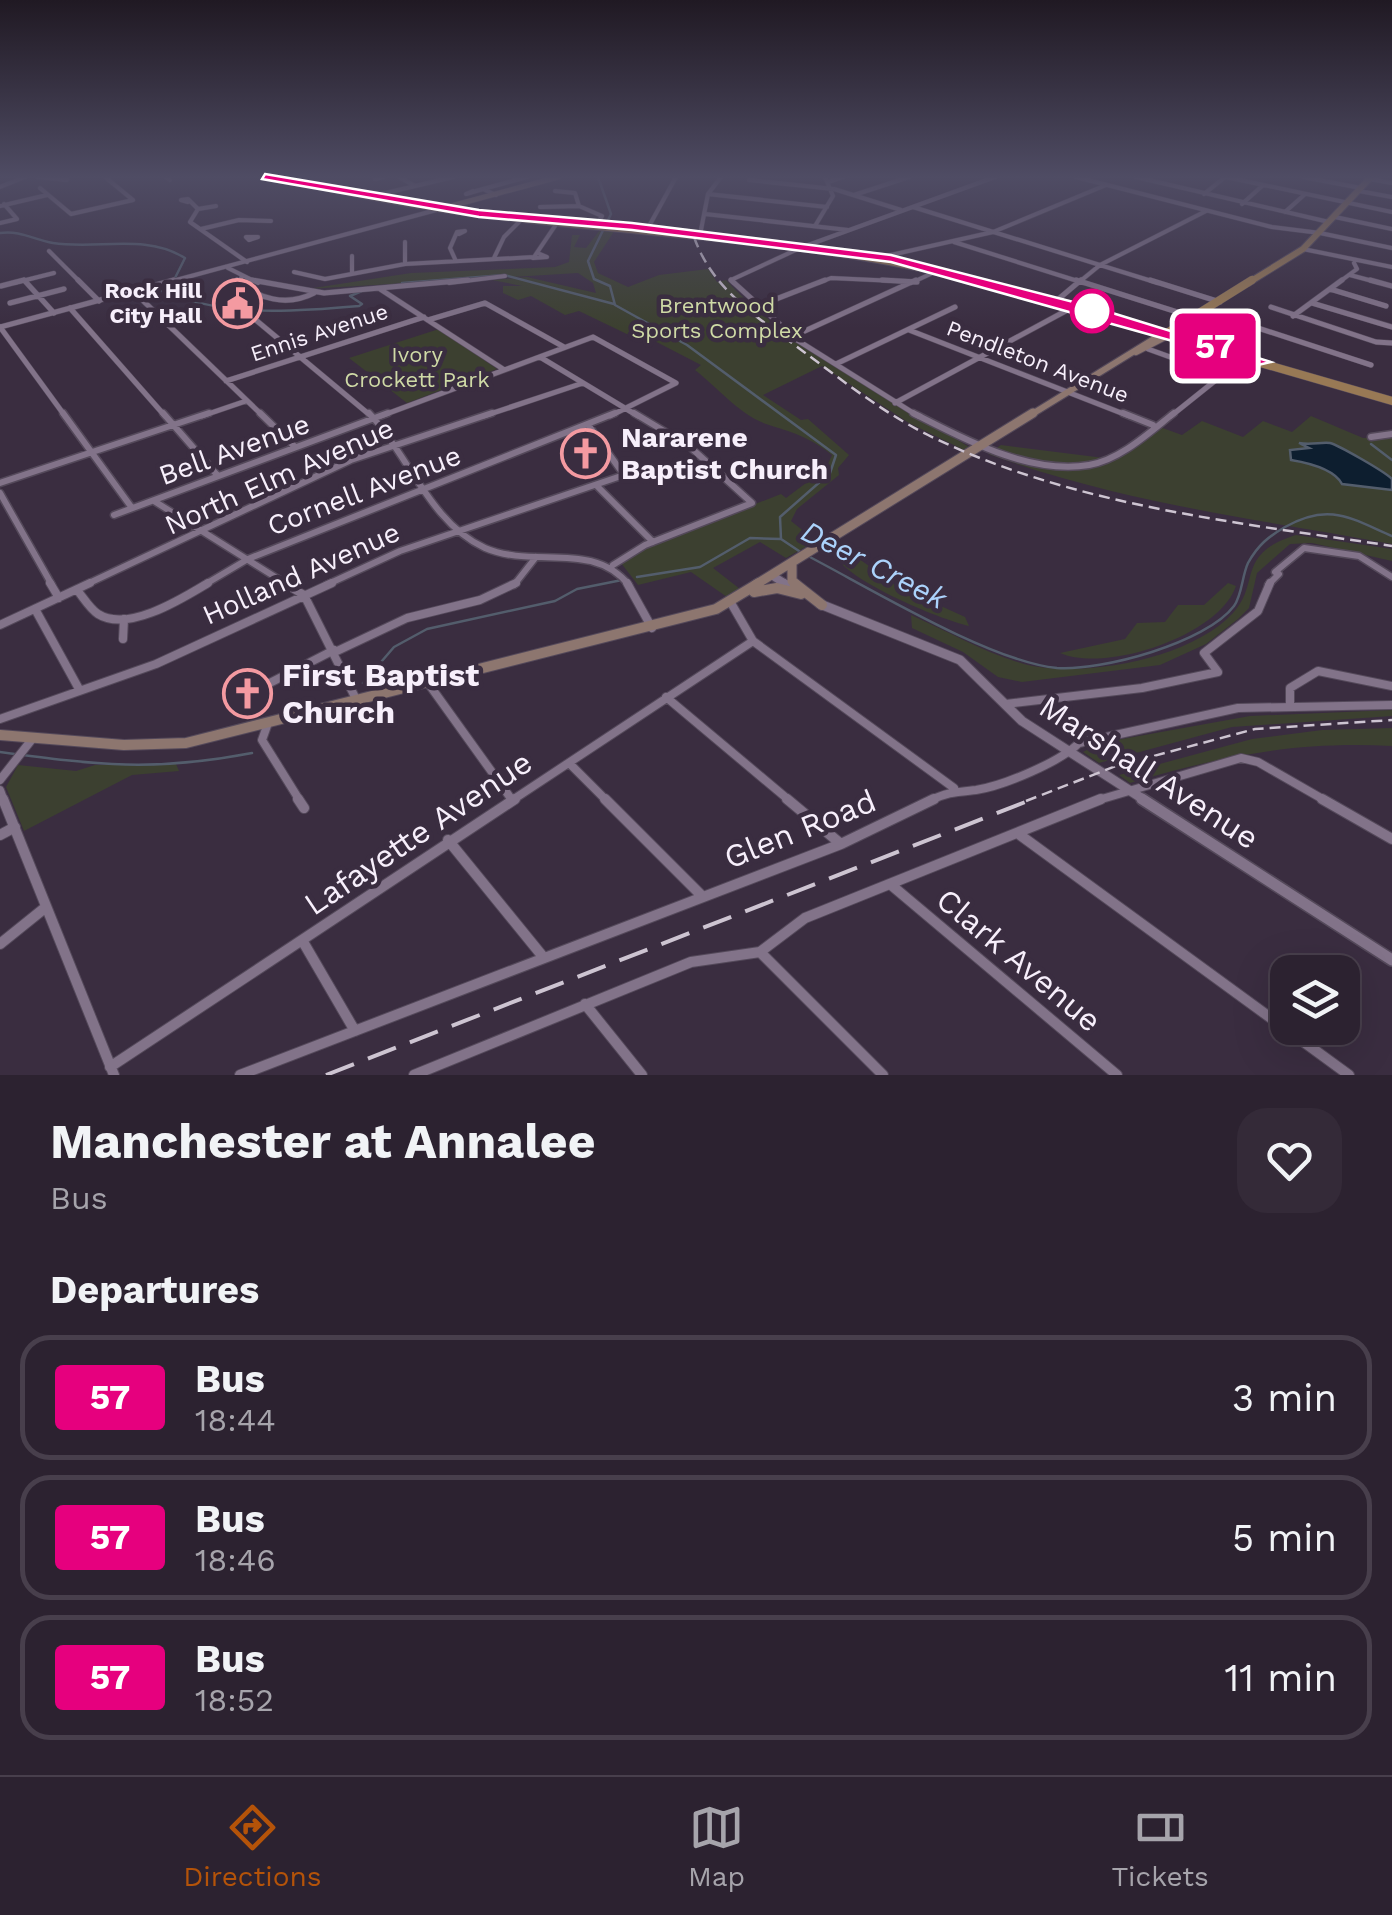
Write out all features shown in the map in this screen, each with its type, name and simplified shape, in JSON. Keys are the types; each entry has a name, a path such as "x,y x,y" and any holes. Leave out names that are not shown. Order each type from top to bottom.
{"main road":[{"path":"637,227 887,258 1074,307 1392,401"},
{"path":"1136,352 1148,349 1303,249 1325,227"},
{"path":"1141,327 1182,325"},
{"path":"1141,327 1152,338"},
{"path":"0,736 29,742 186,742 267,726 652,628 731,603 1136,352 1152,338 1166,334"},
{"path":"795,563 792,581 822,605"},
{"path":"746,594 778,588 801,594"}],"street":[{"path":"196,227 247,262"},
{"path":"200,230 211,227"},
{"path":"132,508 0,327 369,227"},
{"path":"494,258 514,227"},
{"path":"294,272 315,279 456,259 532,258 540,254 556,227"},
{"path":"700,234 702,227"},
{"path":"825,227 850,230"},
{"path":"858,227 731,279 757,306 894,404 981,448 1048,466 1077,467 1108,458 1222,376 1148,349"},
{"path":"978,227 1222,302"},
{"path":"887,258 1006,227"},
{"path":"1055,302 1100,265 1174,227"},
{"path":"1281,227 1392,248"},
{"path":"1294,230 1313,240"},
{"path":"456,259 450,248 459,234"},
{"path":"222,245 245,240"},
{"path":"405,242 405,264"},
{"path":"954,242 1194,318"},
{"path":"1303,249 1392,267"},
{"path":"49,251 99,301"},
{"path":"352,256 352,274"},
{"path":"1292,316 1350,275 1358,268 1354,262"},
{"path":"228,268 269,302 304,299 315,292"},
{"path":"795,335 939,270"},
{"path":"0,286 54,273"},
{"path":"1350,275 1392,286"},
{"path":"236,278 315,292 505,276"},
{"path":"757,306 831,278 916,282"},
{"path":"24,280 54,313"},
{"path":"894,283 903,288"},
{"path":"379,288 504,370"},
{"path":"1330,289 1390,306"},
{"path":"10,303 64,290"},
{"path":"134,292 295,448"},
{"name":"Ennis Avenue","path":"226,381 485,302 565,348"},
{"path":"1311,303 1392,327"},
{"path":"894,404 1074,307"},
{"path":"1271,307 1379,343 1392,343"},
{"path":"70,308 218,476"},
{"path":"836,364 956,308"},
{"path":"1206,311 1371,365"},
{"path":"251,316 373,418 423,491 460,530 496,552 613,565 632,582 652,628"},
{"name":"Pendleton Avenue","path":"909,330 1154,425"},
{"name":"Bell Avenue","path":"114,515 593,337 676,383"},
{"path":"540,356 689,446 752,503 653,542 613,565"},
{"name":"North Elm Avenue","path":"0,625 351,460 582,382"},
{"name":"Cornell Avenue","path":"124,618 174,603 248,559 589,426 676,383"},
{"path":"0,483 246,400"},
{"name":"Holland Avenue","path":"0,719 156,664 400,551 624,475 589,426"},
{"path":"1371,437 1392,434"},
{"path":"596,485 653,542"},
{"path":"0,493 59,598"},
{"path":"152,500 304,595 357,700"},
{"path":"1004,704 1142,688 1218,672 1204,653 1258,610 1264,589 1276,572 1304,548 1359,556 1392,577"},
{"path":"262,687 406,618 503,592 527,575 536,556"},
{"name":"Marshall Avenue","path":"773,576 822,605 954,656 977,673 1004,704 1071,752 1392,960"},
{"path":"77,590 98,615 124,618 123,638"},
{"path":"731,603 753,641 954,789"},
{"path":"35,609 79,690"},
{"name":"Lafayette Avenue","path":"112,1071 448,840 753,641"},
{"path":"1290,707 1290,688 1303,675 1324,668 1379,688 1392,686"},
{"path":"428,683 512,800"},
{"path":"1366,704 1379,688"},
{"path":"666,697 841,844"},
{"name":"Glen Road","path":"240,1075 841,844 954,789 977,790 1071,752 1086,741 1238,708 1392,705"},
{"path":"267,726 262,740 304,808"},
{"path":"0,780 2,770 29,742"},
{"path":"414,1075 691,962 760,952 804,918 1127,788 1241,758 1258,762 1392,840"},
{"path":"569,763 702,896"},
{"path":"0,790 112,1071"},
{"path":"0,835 15,828"},
{"path":"1019,834 1349,1075"},
{"path":"448,840 544,958"},
{"name":"Clark Avenue","path":"890,884 1117,1075"},
{"path":"0,944 46,908"},
{"path":"302,940 355,1031"},
{"path":"760,952 883,1075"},
{"path":"584,1004 642,1075"}],"green space":[{"name":"Brentwood Sports Complex","path":"602,227 617,227 594,262 598,273 628,287 659,275 708,269 717,282 726,280 752,306 811,351 969,447 964,450 909,423 822,366 763,395 801,420 808,419 849,455 838,468 839,475 797,509 791,521 816,541 786,558 760,542 713,568 740,589 727,597 691,572 638,585 621,563 650,545 781,494 786,498 826,468 832,455 808,439 747,414 695,370 701,365 643,335 633,337 579,311 565,315 531,296 518,300 503,293 503,286 522,286 492,280 527,277 596,293 593,283 578,273 307,289 411,273 555,267 569,262 572,235 580,235 574,247 586,248"},
{"name":"Ivory Crockett Park","path":"439,329 497,369 407,403 349,358"},
{"path":"1311,416 1363,438 1392,437 1392,544 1138,497 988,454 1001,445 1112,459 1157,426 1182,435 1202,421 1243,437 1263,421 1292,432"},
{"path":"1296,535 1392,549 1392,561 1312,543 1290,544 1257,573 1249,608 1238,619 1206,644 1160,665 1022,682 998,677 963,652 912,628 911,615 995,654 1048,668 1105,667 1134,661 1164,653 1214,629 1241,602 1252,570 1264,551"},
{"path":"839,551 855,556 897,586 965,617 969,626 937,616 875,587 842,565 834,554"},
{"path":"1228,583 1236,586 1208,620 1159,646 1105,658 1060,653 1125,639 1137,623 1165,622 1178,605 1204,605"},
{"path":"1392,710 1392,716 1232,727 1099,763 1083,752 1100,743 1250,716"},
{"path":"1392,728 1392,746 1324,746 1260,752 1130,783 1119,775 1252,739 1322,730"},
{"path":"176,764 179,771 132,775 24,831 6,787 18,765 76,771 95,765"}],"water":[{"path":"1299,443 1330,443 1342,448 1392,479 1392,490 1342,484 1327,471 1291,460 1290,450 1309,448"}],"waterway":[{"name":"Deer Creek","path":"605,227 588,261 594,279 610,286 615,305 687,345 836,455 830,473 780,517 781,539"},
{"path":"0,233 70,245 137,244 170,250 185,258 175,278"},
{"path":"402,283 504,275 614,304"},
{"path":"154,287 203,304 255,310 359,306 362,304 350,296 362,291"},
{"path":"1371,444 1392,460"},
{"name":"Deer Creek","path":"806,555 965,638 1030,663 1076,668 1152,652 1201,632 1237,602 1246,568 1256,551 1273,534 1301,519 1339,515 1392,536"},
{"path":"637,577 700,567 750,538 781,539"},
{"name":"Deer Creek","path":"781,539 799,551"},
{"path":"363,683 394,647 427,629 555,601 577,589 622,580"},
{"path":"0,752 126,764 185,763 252,753"}],"railway":[{"path":"694,237 723,286 750,311 860,393 928,435 1039,479 1097,495 1214,519 1392,546"},
{"path":"1026,801 1116,766 1255,729 1392,720"},
{"path":"326,1075 1033,799"}],"bus line":[{"name":"57","path":"642,227 891,258 1020,291 1264,362 1080,310"}],"place":[{"name":"Rock Hill City Hall","path":"237,303"},
{"name":"Nararene Baptist Church","path":"586,453"},
{"name":"First Baptist Church","path":"247,693"}]}
